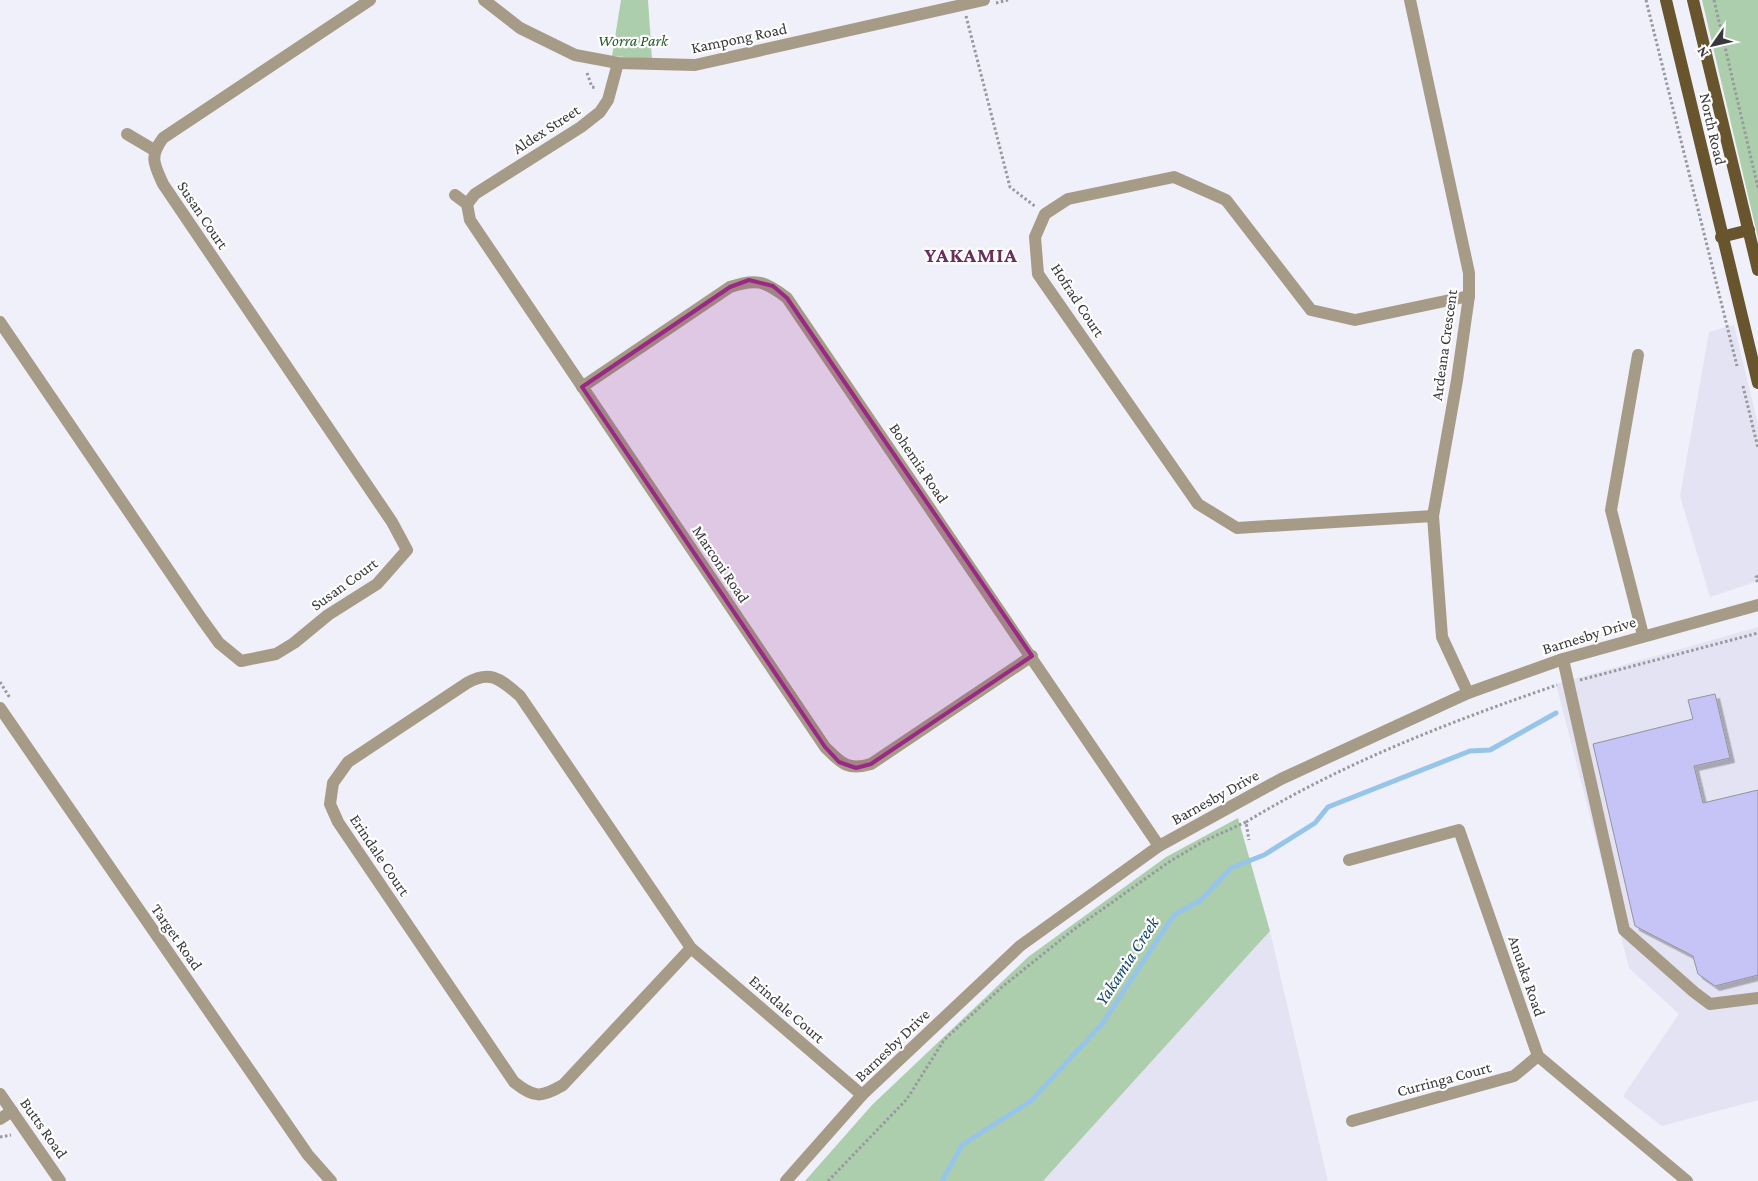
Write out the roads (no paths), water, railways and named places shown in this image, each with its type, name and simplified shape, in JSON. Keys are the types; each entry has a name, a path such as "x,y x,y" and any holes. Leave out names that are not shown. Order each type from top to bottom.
{"main road":[{"name":"North Road","path":"1666,0 1721,237 1758,383"},
{"name":"North Road","path":"1693,0 1758,270"},
{"path":"1721,237 1749,230"}],"street":[{"path":"127,134 154,150 163,138 370,0"},
{"name":"Kampong Road","path":"484,0 520,28 575,56 618,63 695,65 984,0"},
{"name":"Ardeana Crescent","path":"1410,0 1469,273 1468,296 1457,380 1433,516 1442,638 1468,693"},
{"name":"Aldex Street","path":"467,204 475,194 594,118 600,112 611,91 618,63"},
{"name":"Susan Court","path":"0,322 201,618 219,643 241,661 276,654 388,574 407,550 392,522 162,184 154,164 154,150"},
{"name":"Hofrad Court","path":"1433,516 1237,528 1198,504 1038,274 1035,237 1045,214 1068,199 1174,177 1226,200 1311,310 1355,320 1468,296"},
{"path":"455,195 467,204"},
{"name":"Marconi Road","path":"467,204 470,220 825,747 839,762 856,768 871,764 1032,656"},
{"name":"Bohemia Road","path":"582,387 730,287 749,280 772,286 787,298 1032,656 1159,846"},
{"path":"1638,355 1612,510 1643,636"},
{"name":"Barnesby Drive","path":"786,1181 862,1095 1020,946 1159,846 1280,779 1468,693 1562,659 1758,605"},
{"path":"1562,659 1624,930 1710,1004 1758,998"},
{"name":"Erindale Court","path":"691,948 563,1085 548,1094 530,1094 514,1082 338,822 330,804 333,783 348,762 467,683 480,675 498,678 520,696 691,948 862,1095"},
{"name":"Target Road","path":"0,708 308,1155 331,1181"},
{"name":"Anuaka Road","path":"1349,860 1458,830 1538,1056"},
{"path":"1538,1056 1687,1181"},
{"name":"Curringa Court","path":"1352,1121 1514,1076 1538,1056"},
{"name":"Butts Road","path":"0,1094 60,1181"},
{"path":"0,1119 12,1111"}],"waterway":[{"name":"Yakamia Creek","path":"942,1181 962,1145 1031,1101 1102,1024 1174,915 1201,900 1231,868 1264,855 1315,823 1328,807 1470,751 1490,750 1556,713"}],"district":[{"name":"YAKAMIA","path":"971,255"}],"park label":[{"name":"Worra Park","path":"633,40"}]}
